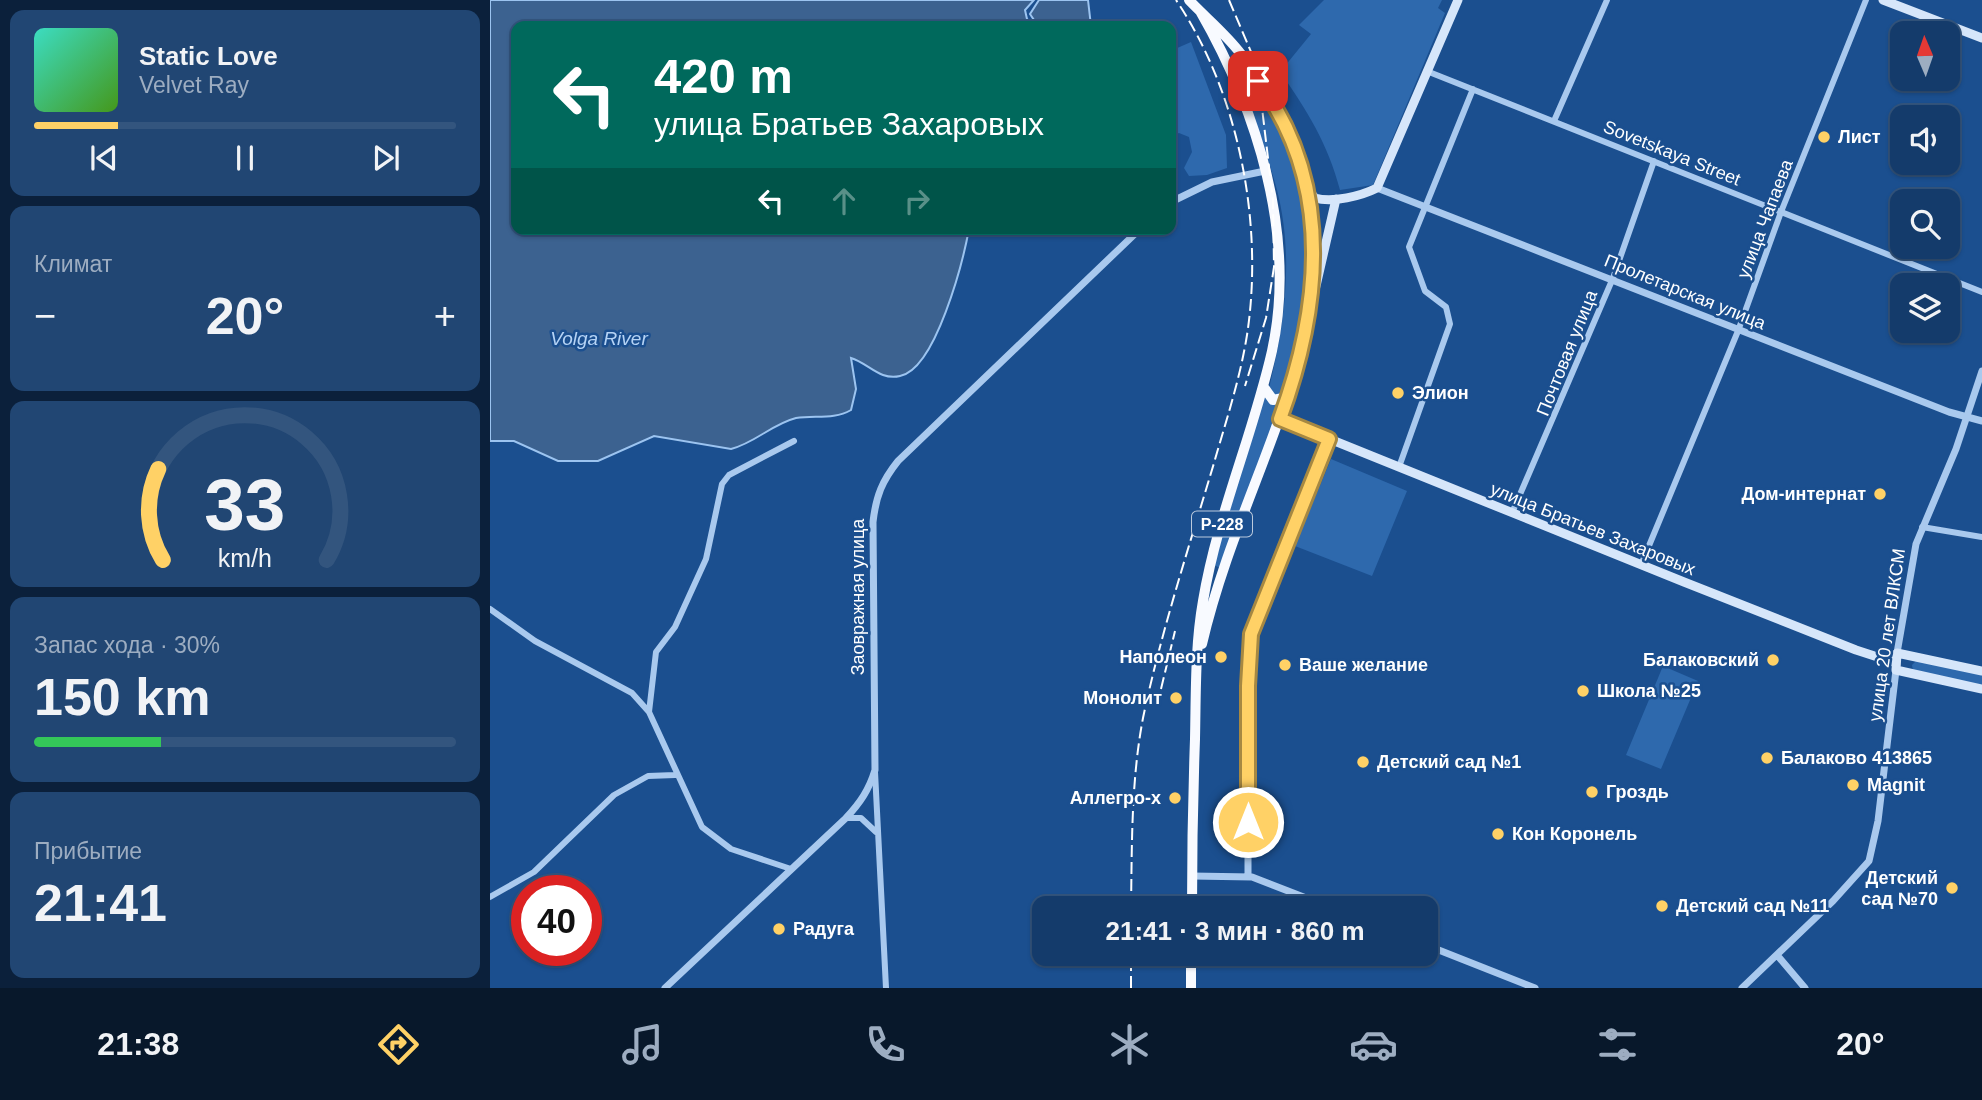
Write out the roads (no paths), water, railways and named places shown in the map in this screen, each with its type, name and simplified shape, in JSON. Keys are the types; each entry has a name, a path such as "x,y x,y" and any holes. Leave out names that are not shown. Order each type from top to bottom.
{"highway":[{"name":"Р-228","path":"1189,0 1241,54 1292,138 1307,186 1315,249 1312,302 1306,340 1288,397 1222,576 1198,665"},
{"name":"Р-228","path":"1192,896 1198,636 1209,572 1272,349 1279,292 1277,225 1265,171 1224,57 1200,11"},
{"path":"1238,93 1245,80 1258,81"},
{"path":"1263,385 1273,400 1288,397"},
{"path":"1191,966 1191,988"}],"main road":[{"path":"1307,186 1315,198 1336,199 1377,188 1458,0"},
{"path":"1883,0 1982,38"},
{"path":"1312,302 1336,199"},
{"name":"улица Братьев Захаровых","path":"1280,419 1856,650 1982,689"},
{"name":"улица Братьев Захаровых","path":"1897,662 1982,671"}],"street":[{"path":"1554,121 1607,0"},
{"name":"улица Чапаева","path":"1641,565 1738,331 1781,212 1866,0"},
{"name":"Sovetskaya Street","path":"1429,72 1982,292"},
{"path":"1399,467 1450,324 1446,307 1425,291 1409,250 1473,89"},
{"name":"Почтовая улица","path":"1513,513 1612,278 1654,161"},
{"path":"1176,200 1212,182 1265,171"},
{"name":"Пролетарская улица","path":"1377,188 1612,278 1738,331 1967,418 1982,421"},
{"name":"Заовражная улица","path":"665,988 846,818 865,794 875,770 873,522 878,490 898,461 1134,235"},
{"name":"улица 20 лет ВЛКСМ","path":"1742,988 1861,873 1869,861 1880,808 1897,662 1913,559 1922,527 1967,418 1982,371"},
{"path":"1248,877 1248,686 1251,634 1329,439"},
{"path":"649,712 656,652 675,627 706,559 722,484 729,475 794,441"},
{"path":"1922,527 1982,537"},
{"path":"490,609 534,641 632,693 649,712 675,775 702,827 731,849 791,869"},
{"path":"875,770 886,988"},
{"path":"490,897 534,872 614,795 648,776 675,775"},
{"path":"846,818 861,818 877,833"},
{"path":"1192,876 1248,877 1299,896"},
{"path":"1438,950 1535,988"},
{"path":"1777,955 1805,988"}],"water":[{"name":"Volga River","path":"490,0 1034,0 1025,10 1029,21 511,21 511,235 968,235 946,312 925,355 913,369 893,377 880,374 851,358 856,389 851,410 845,413 796,418 731,449 654,436 598,461 558,461 514,441 490,441"},
{"path":"1039,0 1088,0 1090,21 1035,21 1030,14"}],"railway":[{"path":"1131,896 1134,789 1143,718 1167,622 1237,384 1247,335 1251,293 1249,205 1231,118 1198,37 1176,0"},
{"path":"1229,0 1257,66 1273,200 1274,267 1266,318 1245,386"},
{"path":"1161,689 1175,631"},
{"path":"1131,966 1131,988"}],"place":[{"name":"Лист","path":"1824,137"},
{"name":"Элион","path":"1398,393"},
{"name":"Дом-интернат","path":"1880,494"},
{"name":"Наполеон","path":"1221,657"},
{"name":"Балаковский","path":"1773,660"},
{"name":"Ваше желание","path":"1285,665"},
{"name":"Школа №25","path":"1583,691"},
{"name":"Монолит","path":"1176,698"},
{"name":"Балаково 413865","path":"1767,758"},
{"name":"Детский сад №1","path":"1363,762"},
{"name":"Magnit","path":"1853,785"},
{"name":"Гроздь","path":"1592,792"},
{"name":"Аллегро-х","path":"1175,798"},
{"name":"Кон Коронель","path":"1498,834"},
{"name":"Детский сад №70","path":"1952,888"},
{"name":"Детский сад №11","path":"1662,906"},
{"name":"Радуга","path":"779,929"}]}
